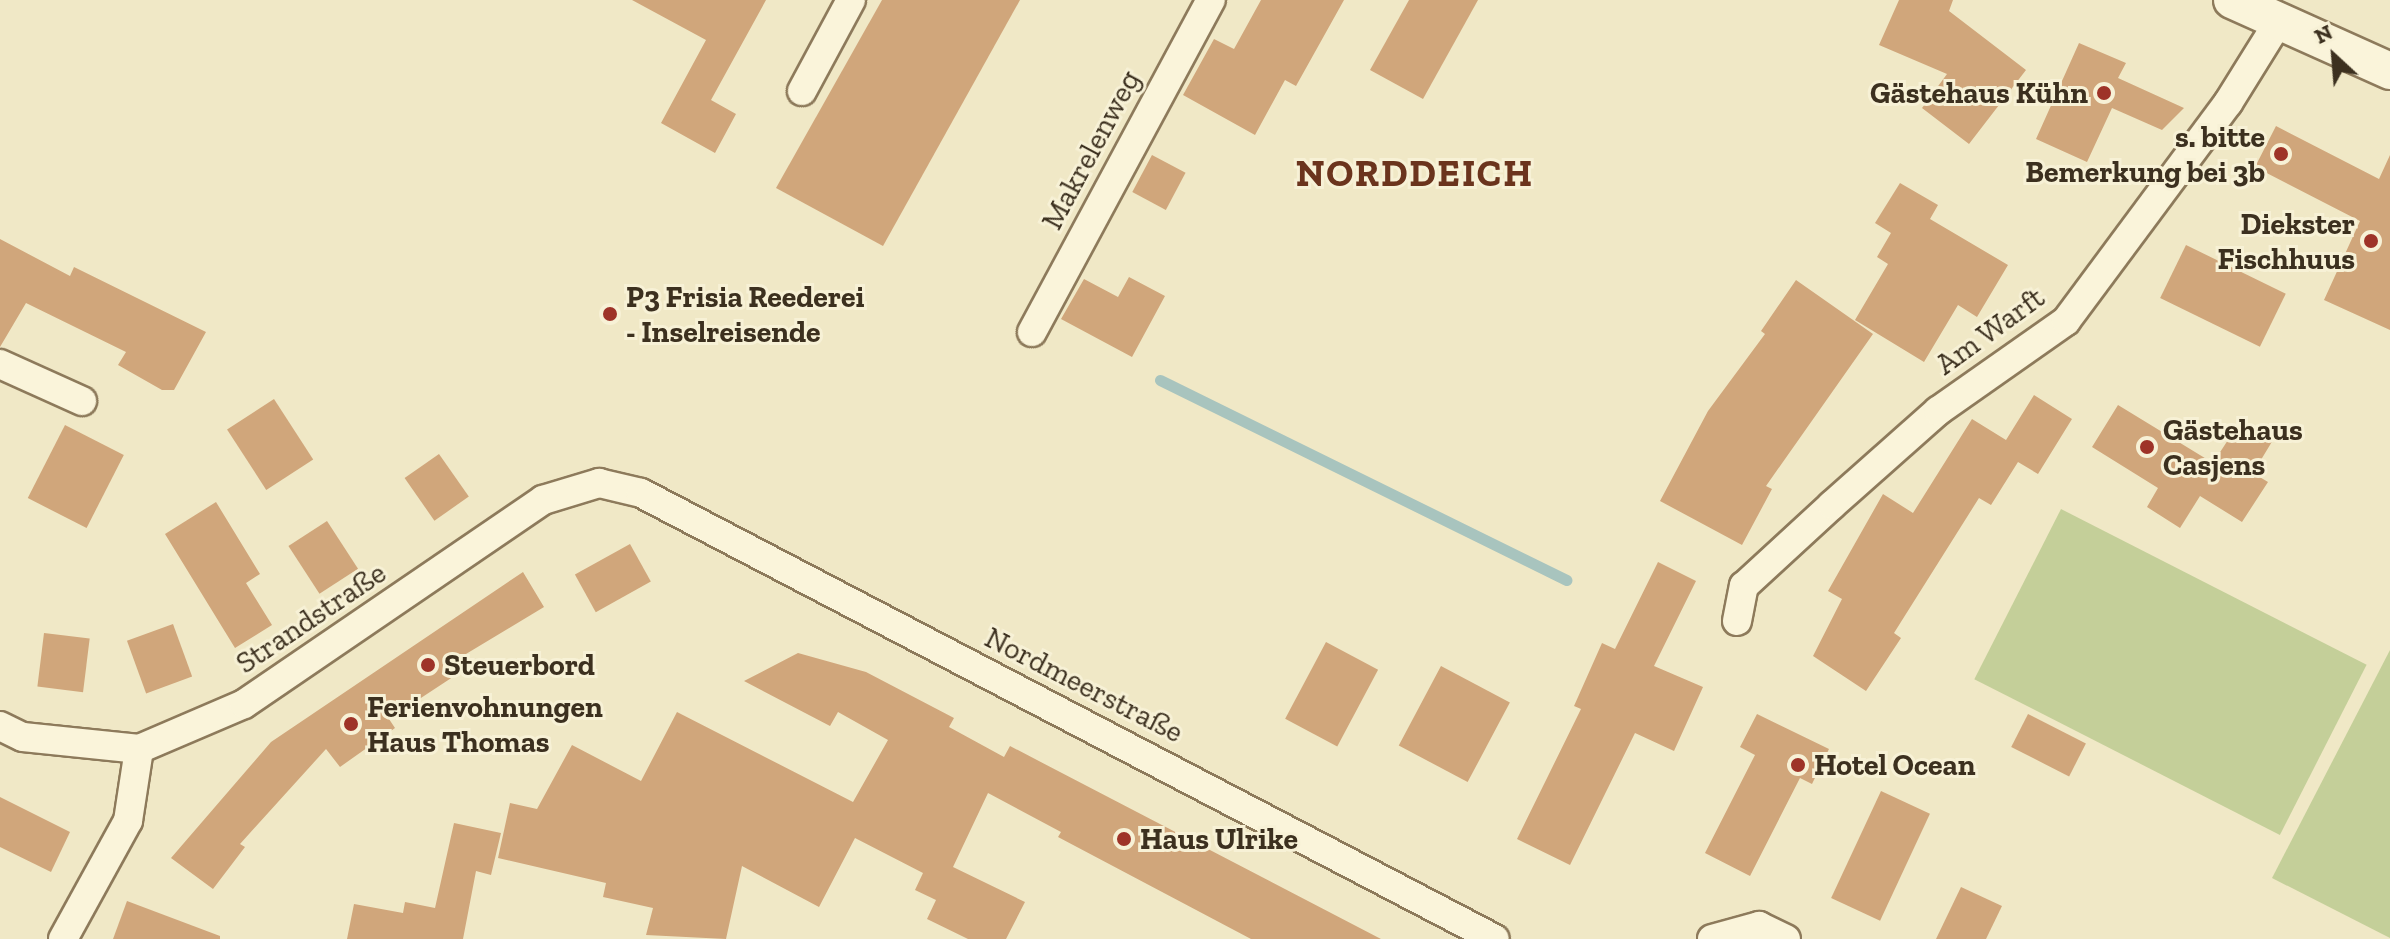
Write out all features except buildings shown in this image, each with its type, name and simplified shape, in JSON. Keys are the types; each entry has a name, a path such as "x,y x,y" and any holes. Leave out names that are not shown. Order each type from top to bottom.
{"street":[{"path":"802,91 851,0"},
{"name":"Makrelenweg","path":"1032,332 1211,0"},
{"path":"2232,0 2390,71"},
{"name":"Am Warft","path":"1737,621 1744,586 1821,515 1938,411 2066,321 2228,103 2279,21"},
{"path":"0,364 82,401"},
{"name":"Strandstraße","path":"0,726 23,737 139,749 244,704 543,500 599,483 641,493"},
{"name":"Nordmeerstraße","path":"641,493 1495,939"},
{"path":"63,939 128,821 139,749"},
{"path":"1712,939 1759,926 1786,939"}],"green space":[{"path":"2061,509 2367,665 2280,835 1974,679"},
{"path":"2390,650 2390,938 2272,878"}],"waterway":[{"path":"1160,380 1566,580"}],"place":[{"name":"Gästehaus Kühn","path":"2104,93"},
{"name":"s. bitte Bemerkung bei 3b","path":"2281,154"},
{"name":"Diekster Fischhuus","path":"2371,241"},
{"name":"P3 Frisia Reederei - Inselreisende","path":"610,314"},
{"name":"Gästehaus Casjens","path":"2147,447"},
{"name":"Steuerbord","path":"428,665"},
{"name":"Ferienvohnungen Haus Thomas","path":"351,724"},
{"name":"Hotel Ocean","path":"1798,765"},
{"name":"Haus Ulrike","path":"1124,839"}],"district":[{"name":"NORDDEICH","path":"1415,174"}]}
